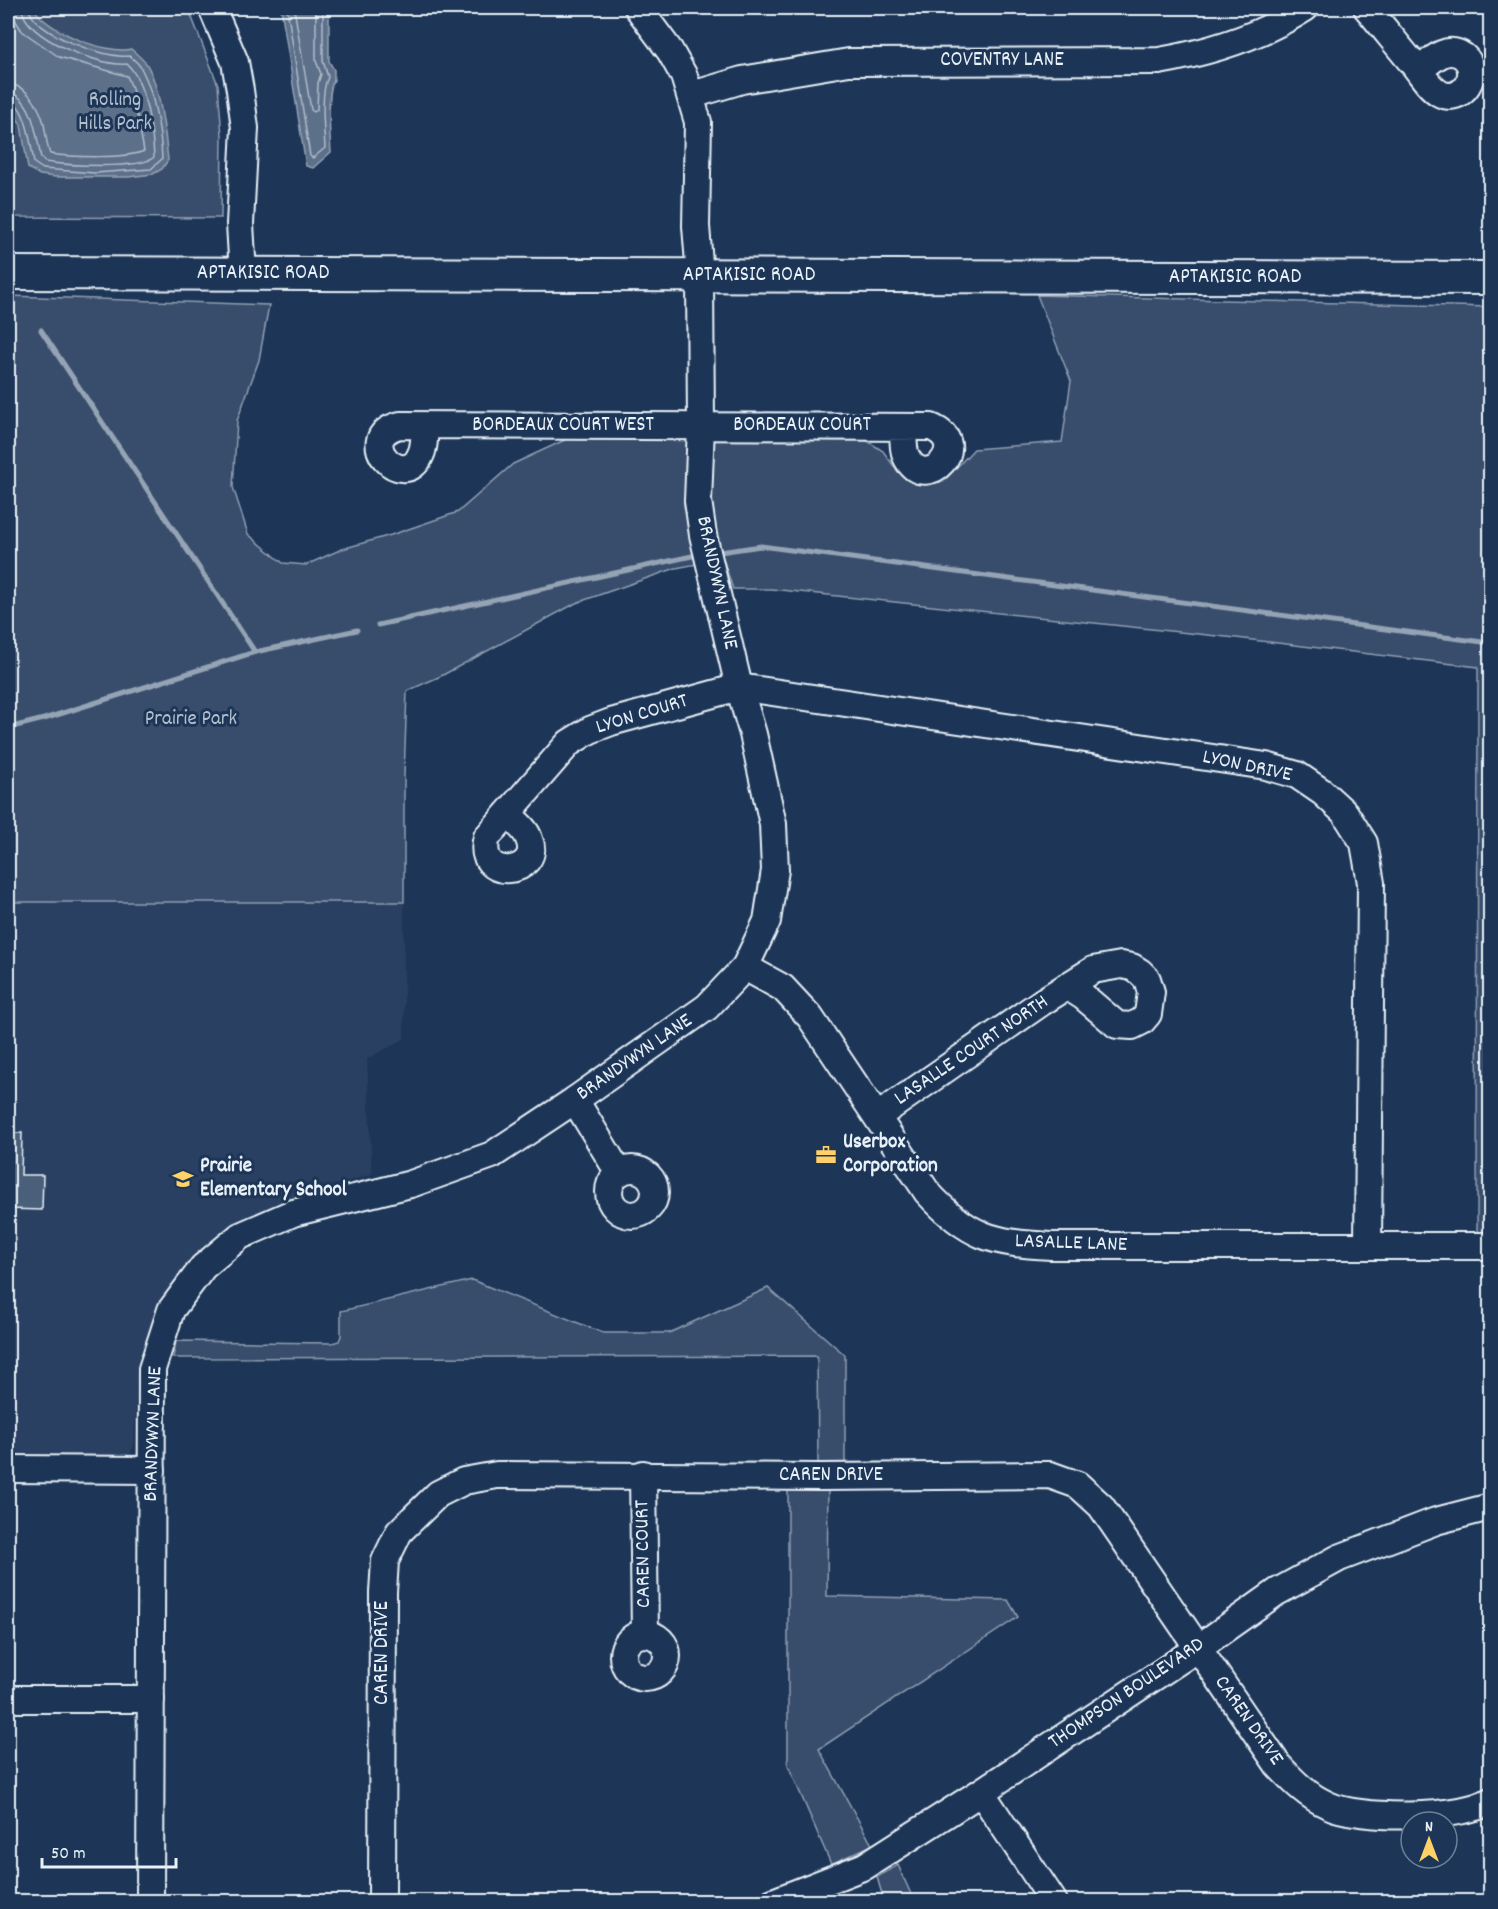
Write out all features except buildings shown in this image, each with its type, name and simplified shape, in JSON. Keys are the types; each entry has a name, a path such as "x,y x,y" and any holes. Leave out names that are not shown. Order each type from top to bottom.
{"main road":[{"name":"APTAKISIC ROAD","path":"8,273 1491,278"}],"street":[{"path":"212,8 235,62 245,128 240,224 243,274"},
{"name":"BRANDYWYN LANE","path":"150,1902 152,1369 171,1310 203,1267 240,1236 293,1213 411,1184 492,1155 707,1007 745,967 767,921 775,870 774,824 710,566 698,501 701,426 700,276 696,226 698,122 692,95 684,76 670,51 638,8"},
{"name":"COVENTRY LANE","path":"692,95 742,80 849,62 1159,61 1227,46 1288,19 1305,8"},
{"path":"1367,8 1419,71"},
{"name":"BORDEAUX COURT WEST","path":"425,426 701,426"},
{"name":"BORDEAUX COURT","path":"701,426 903,427"},
{"name":"LYON COURT","path":"507,814 569,743 590,730 611,722 739,687"},
{"name":"LYON DRIVE","path":"739,687 1266,766 1297,775 1322,792 1345,813 1364,843 1371,883 1368,1246"},
{"name":"LASALLE LANE","path":"745,967 783,988 810,1017 927,1192 947,1214 974,1233 1011,1244 1051,1246 1491,1246"},
{"name":"LASALLE COURT NORTH","path":"878,1116 1067,986"},
{"path":"575,1100 620,1173"},
{"path":"8,1469 152,1470"},
{"name":"CAREN DRIVE","path":"382,1902 385,1561 399,1532 438,1494 464,1481 497,1474 820,1477 1050,1474 1078,1485 1101,1506 1278,1765 1302,1791 1329,1806 1358,1814 1444,1814 1484,1805 1491,1801"},
{"name":"CAREN COURT","path":"644,1474 645,1634"},
{"name":"THOMPSON BOULEVARD","path":"773,1902 865,1866 1198,1648 1277,1592 1339,1558 1436,1521 1491,1507"},
{"path":"8,1699 151,1699"},
{"path":"981,1792 1054,1902"}],"shaded area":[{"name":"Prairie Elementary School","path":"8,902 404,902 404,1039 367,1059 372,1174 303,1195 245,1219 222,1233 203,1249 177,1279 157,1316 137,1374 134,1446 130,1454 121,1458 8,1458"}],"green space":[{"name":"Rolling Hills Park","path":"8,8 190,8 218,85 222,136 221,218 8,217"},
{"name":"Prairie Park","path":"1037,295 1490,307 1490,1234 1477,1234 1478,667 1236,638 771,589 733,589 723,559 676,568 576,603 441,676 407,691 404,902 8,902 10,296 269,305 259,360 237,421 233,487 248,534 283,563 306,565 342,549 458,512 513,464 567,439 678,440 727,437 866,440 883,451 898,472 917,484 943,482 974,449 1062,442 1071,381"},
{"path":"472,1280 603,1333 669,1333 768,1288 845,1355 845,1463 818,1463 817,1356 173,1358 176,1341 332,1343 339,1341 341,1336 341,1311"},
{"path":"788,1484 828,1484 827,1596 1008,1600 1018,1617 819,1749 872,1845 831,1864 788,1765"},
{"path":"898,1865 914,1901 884,1901 877,1877"}],"water":[{"path":"8,8 34,8 40,17 63,33 93,45 120,50 131,49 145,62 158,95 164,124 168,160 162,169 153,174 128,177 56,177 40,175 28,168 21,125 8,102"},
{"path":"281,8 329,8 329,61 334,70 329,103 331,152 313,168 306,166"}],"waterway":[{"path":"41,330 255,652"},
{"path":"713,553 761,546 1490,643"},
{"path":"378,625 701,554"},
{"path":"8,728 44,719 255,652 357,630"}],"place":[{"name":"Userbox Corporation","path":"826,1155"},
{"name":"Prairie Elementary School","path":"183,1179"}]}
